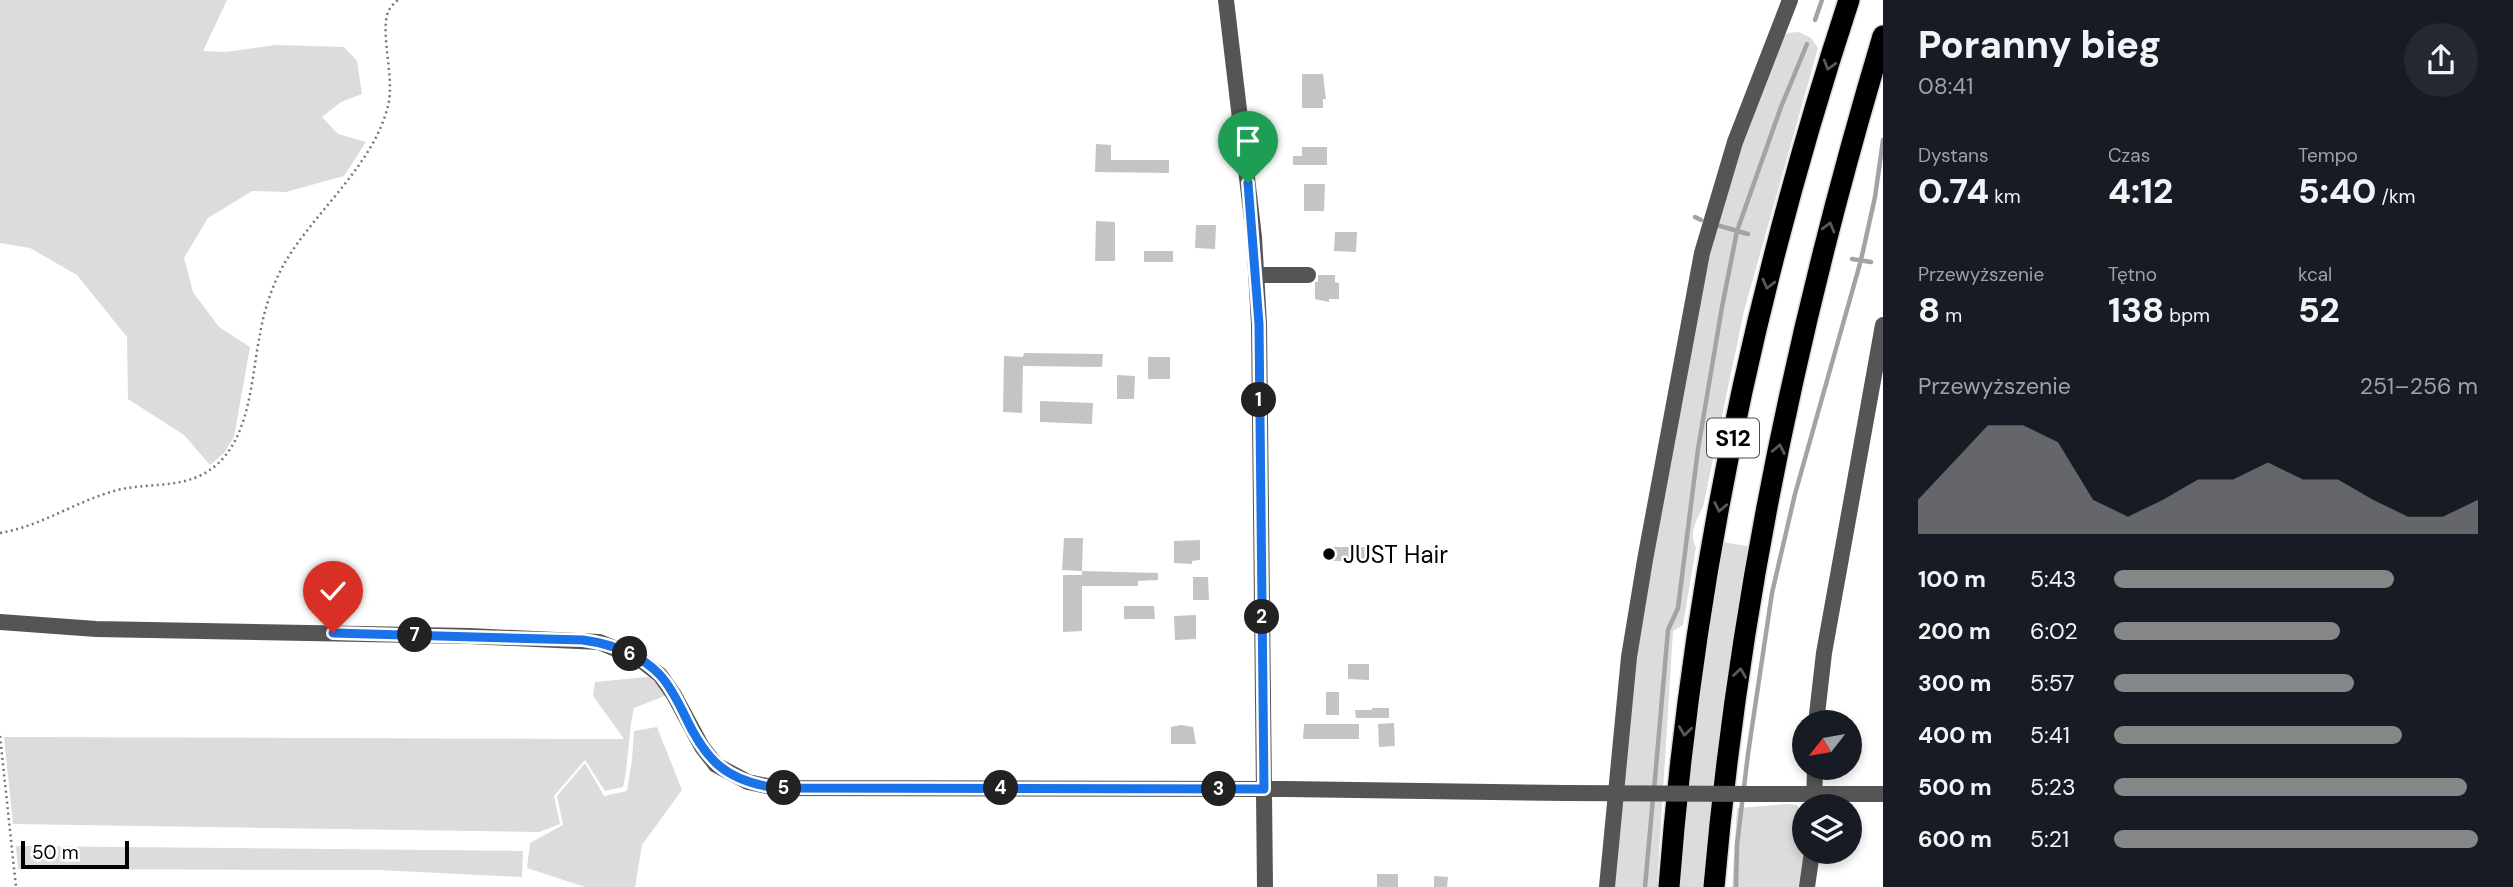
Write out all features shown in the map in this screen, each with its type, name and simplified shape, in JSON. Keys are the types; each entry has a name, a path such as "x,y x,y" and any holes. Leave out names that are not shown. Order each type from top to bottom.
{"highway":[{"name":"S12","path":"1669,887 1692,681 1730,455 1753,345 1784,224 1815,111 1850,0"},
{"name":"S12","path":"1714,887 1741,668 1779,446 1821,258 1883,36"}],"street":[{"path":"1226,0 1256,275 1265,887"},
{"path":"1607,887 1629,657 1702,253 1735,142 1790,0"},
{"path":"1256,275 1308,275"},
{"path":"1817,710 1824,653 1883,325"},
{"path":"0,622 96,629 469,636 599,642 638,658 660,675 702,747 716,765 748,782 777,788 1753,794 1792,798"},
{"path":"1862,796 1883,794"},
{"path":"1807,887 1810,864"}],"path":[{"path":"0,533 34,524 115,491 195,478 208,471 227,454 246,410 260,331 275,280 303,235 363,158 385,118 390,90 386,23 388,11 398,0"},
{"path":"0,736 16,887"}],"shaded area":[{"path":"0,0 227,0 203,51 225,52 276,45 344,47 357,61 362,94 341,102 322,117 338,134 366,142 344,176 286,192 252,191 208,218 184,258 193,292 219,327 250,347 234,437 224,453 210,465 184,435 128,399 127,337 77,275 30,248 0,243"},
{"path":"1799,32 1811,38 1818,48 1744,311 1703,507 1693,532 1696,547 1683,625 1673,631 1657,887 1613,887 1634,665 1716,217 1779,42 1787,33"},
{"path":"1723,542 1752,547 1705,887 1677,887 1705,653"},
{"path":"657,676 667,695 634,708 623,787 605,791 585,760 554,796 560,824 539,832 13,824 4,737 624,739 593,696 595,682"},
{"path":"657,727 682,790 642,845 635,887 585,887 527,868 530,843 563,825 557,796 585,763 604,796 627,791 634,731"},
{"path":"1792,804 1792,864 1803,864 1800,887 1732,887 1737,808"},
{"path":"16,846 523,851 522,877 378,870 18,869"}],"building":[{"path":"1302,74 1323,74 1326,99 1323,99 1323,108 1302,108"},
{"path":"1096,144 1111,145 1111,160 1169,160 1169,173 1095,172"},
{"path":"1302,147 1327,147 1327,165 1293,165 1293,156 1302,156"},
{"path":"1304,184 1325,184 1324,211 1304,211"},
{"path":"1096,221 1115,222 1115,261 1095,261"},
{"path":"1196,225 1216,225 1215,249 1195,248"},
{"path":"1335,232 1357,232 1356,252 1334,251"},
{"path":"1144,251 1173,251 1173,262 1144,262"},
{"path":"1318,275 1335,275 1335,282 1339,283 1339,299 1329,299 1329,302 1315,299 1315,282 1318,282"},
{"path":"1024,353 1103,354 1102,367 1023,366 1022,413 1003,412 1004,356 1023,357"},
{"path":"1148,357 1170,357 1170,379 1148,379"},
{"path":"1117,375 1135,376 1134,399 1117,399"},
{"path":"1040,401 1093,403 1092,424 1040,422"},
{"path":"1064,538 1083,538 1082,571 1062,570"},
{"path":"1200,540 1200,560 1192,561 1192,564 1174,563 1174,541"},
{"path":"1326,547 1367,547 1367,561 1326,561"},
{"path":"1082,571 1158,573 1158,580 1138,581 1138,586 1082,586 1082,631 1063,632 1063,575 1082,575"},
{"path":"1193,577 1208,577 1209,600 1193,600"},
{"path":"1124,606 1154,606 1155,619 1124,619"},
{"path":"1196,615 1196,639 1175,640 1174,616"},
{"path":"1348,664 1369,664 1369,680 1348,679"},
{"path":"1326,692 1339,692 1339,715 1326,715"},
{"path":"1389,708 1389,718 1356,718 1355,710"},
{"path":"1394,723 1395,746 1379,747 1378,724"},
{"path":"1304,724 1359,724 1359,739 1303,739"},
{"path":"1171,727 1193,727 1196,744 1171,744"},
{"path":"1377,874 1398,874 1398,887 1377,887"},
{"path":"1434,876 1448,877 1447,887 1434,887"}],"waterway":[{"path":"1815,20 1822,0"},
{"path":"1654,790 1668,630 1678,608 1698,449 1737,231 1781,107 1807,44"},
{"path":"1736,887 1737,845 1748,754 1772,593 1795,494 1861,260 1875,197 1883,140"},
{"path":"1695,217 1701,220"},
{"path":"1720,226 1748,234"},
{"path":"1852,259 1871,262"},
{"path":"1645,887 1653,798"}],"place":[{"name":"JUST Hair","path":"1329,554"}],"route":[{"path":"333,633 583,640 613,646 638,658 660,675 674,695 693,733 716,765 736,777 762,786 1264,789 1259,324 1248,183"}]}
